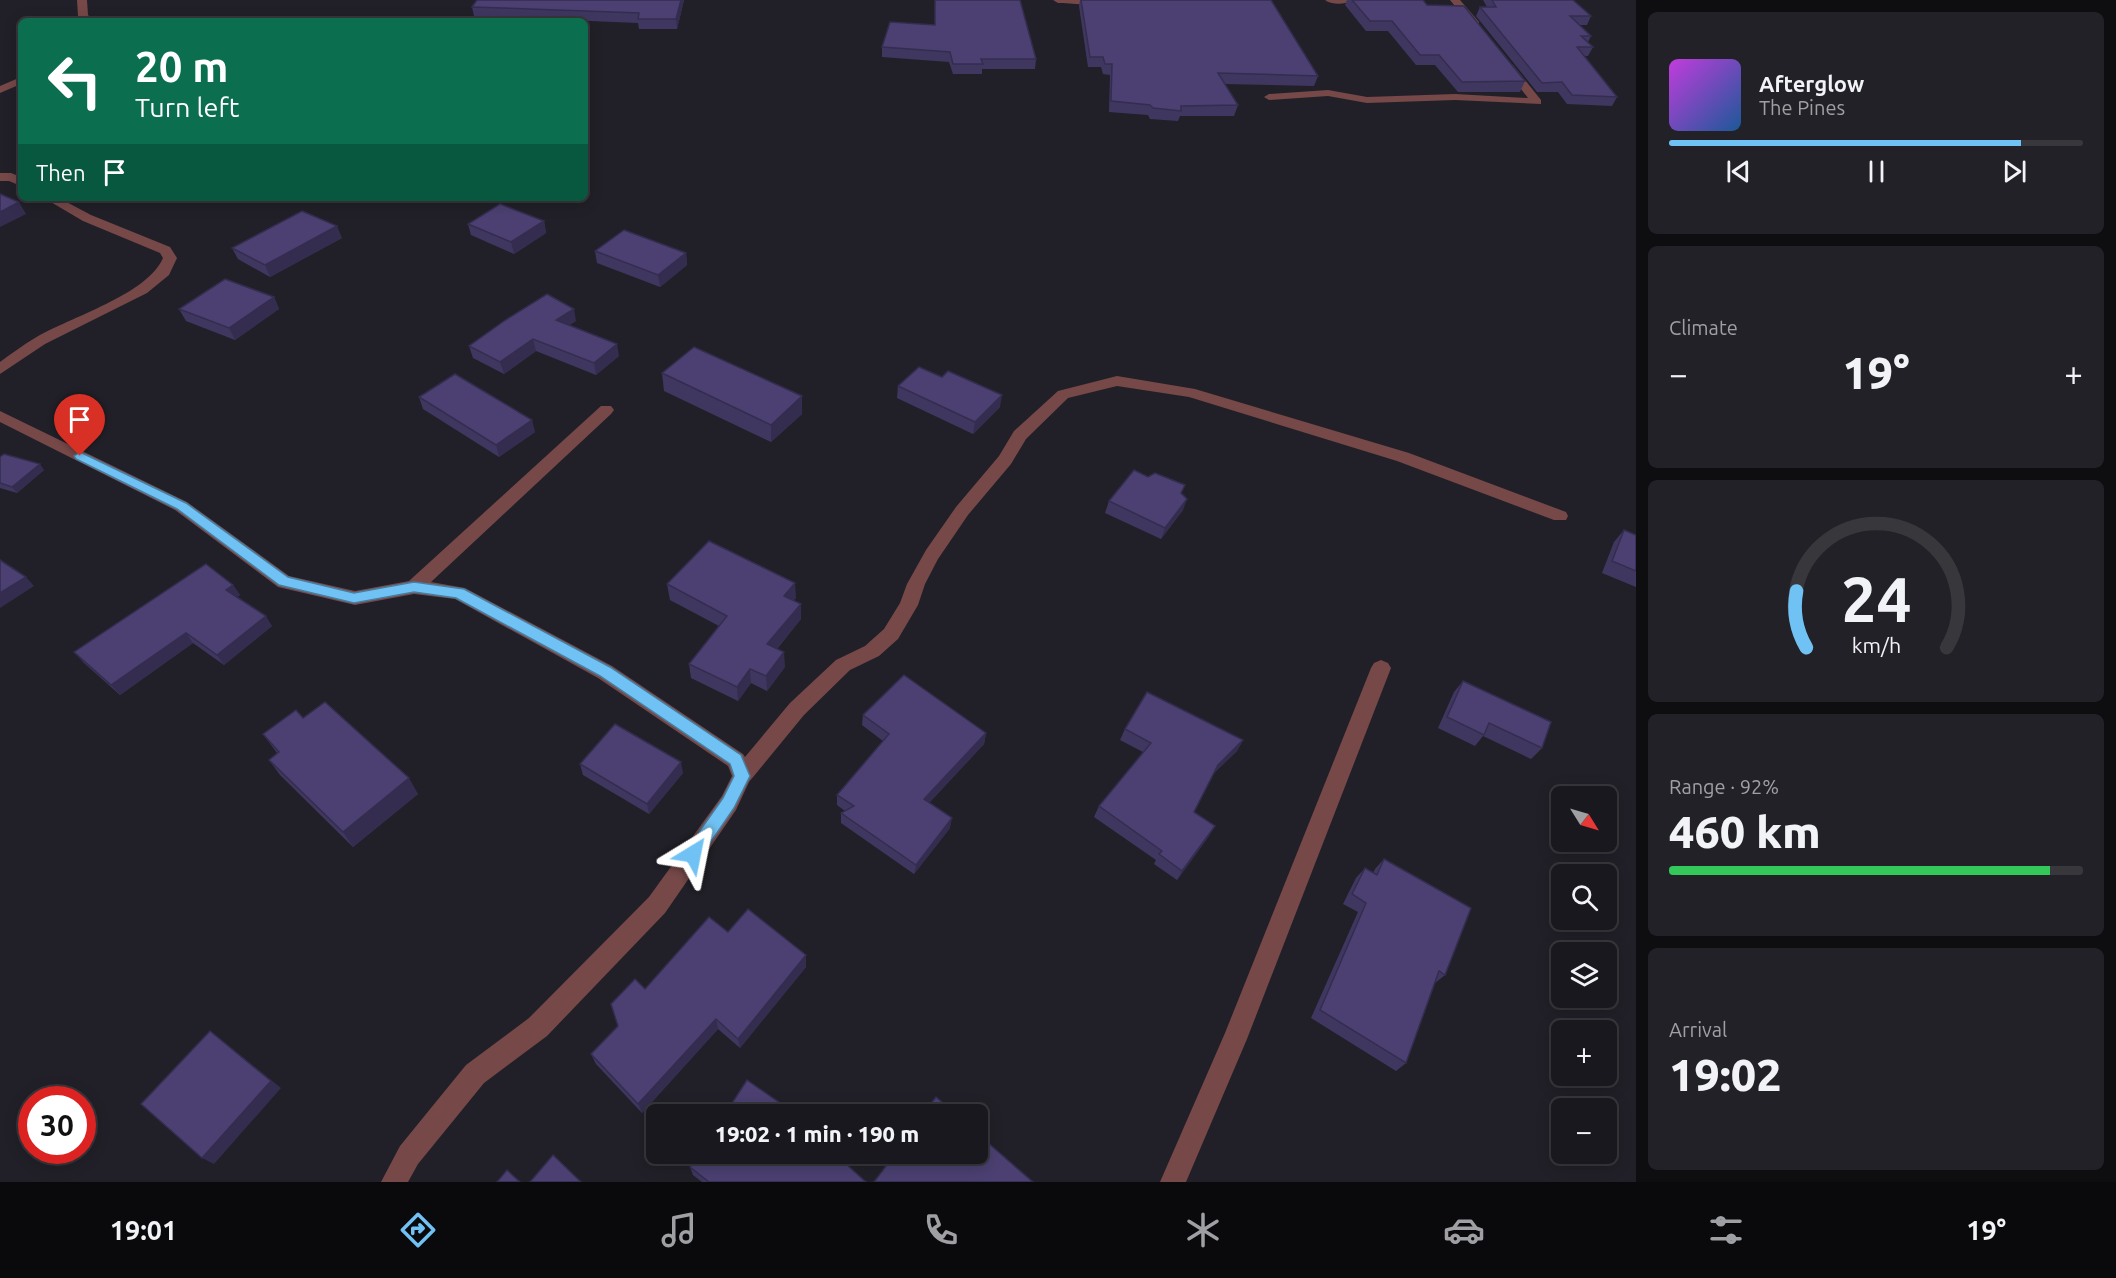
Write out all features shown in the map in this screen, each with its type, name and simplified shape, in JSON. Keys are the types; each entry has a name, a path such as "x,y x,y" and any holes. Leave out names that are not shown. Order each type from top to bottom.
{"street":[{"path":"82,0 85,18"},
{"path":"1058,0 1146,0"},
{"path":"1330,0 1347,0"},
{"path":"1455,0 1485,36"},
{"path":"1269,96 1328,93 1367,100 1455,97 1537,102 1499,55"},
{"path":"0,90 18,81"},
{"path":"0,177 11,177 18,180"},
{"path":"0,369 40,341 142,290 164,272 170,258 165,250 87,218 56,201"},
{"path":"394,1182 409,1155 475,1074 538,1027 657,905 729,803 742,776 797,709 843,665 872,651 891,634 909,605 916,584 932,555 962,511 1005,460 1020,435 1063,394 1117,381 1190,392 1403,457 1560,516"},
{"path":"414,587 606,410"},
{"path":"0,416 181,506 284,582 354,598 414,587 459,593 605,672 736,760 742,776"},
{"path":"1173,1182 1235,1038 1381,668"}],"building":[{"path":"477,0 681,0 676,19 638,19 639,13 472,7"},
{"path":"935,0 1020,0 1036,59 981,59 983,64 953,64 950,52 882,47 890,22 935,25"},
{"path":"1081,0 1271,0 1318,76 1218,73 1238,105 1181,106 1181,111 1111,101 1112,64 1105,64 1103,57 1090,57"},
{"path":"1352,0 1423,0 1427,5 1464,6 1525,81 1462,82 1439,55 1420,55 1392,21 1370,21"},
{"path":"1492,0 1573,0 1591,16 1570,16 1591,36 1581,36 1593,47 1577,47 1617,97 1572,95 1562,82 1542,83 1480,7 1496,7"},
{"path":"0,194 19,202 0,212"},
{"path":"500,204 544,221 511,242 468,224"},
{"path":"302,211 337,226 265,265 232,248"},
{"path":"624,230 686,253 658,275 595,251"},
{"path":"225,279 274,297 229,328 179,309"},
{"path":"547,294 574,309 556,320 617,344 594,363 533,339 500,362 469,346 504,321"},
{"path":"694,347 802,396 771,425 662,373"},
{"path":"919,367 942,377 948,371 1002,395 975,422 898,386"},
{"path":"455,374 532,420 496,445 419,397"},
{"path":"4,454 40,464 12,487 0,483 0,457"},
{"path":"1134,470 1148,477 1155,473 1185,485 1181,493 1187,499 1165,528 1109,501"},
{"path":"1624,530 1636,535 1636,571 1612,561"},
{"path":"709,541 795,583 784,596 801,604 767,644 784,652 766,676 750,669 737,687 689,664 727,616 667,584"},
{"path":"0,560 26,577 0,593"},
{"path":"206,564 233,585 226,590 266,616 217,655 186,633 111,685 74,652"},
{"path":"904,675 986,733 924,799 952,818 916,865 841,813 854,806 837,795 889,734 863,715"},
{"path":"1463,681 1551,722 1542,748 1489,723 1484,735 1447,717"},
{"path":"1147,692 1243,740 1218,765 1194,812 1215,826 1182,871 1159,854 1162,851 1099,806 1151,743 1125,729"},
{"path":"325,702 409,778 343,832 269,760 279,752 263,734 296,710 303,718"},
{"path":"615,724 681,762 647,804 580,764"},
{"path":"1384,859 1471,908 1445,975 1439,971 1406,1063 1320,1010 1366,903 1352,894 1365,868 1377,875"},
{"path":"748,909 806,955 738,1039 716,1019 638,1104 591,1054 618,1026 611,1004 635,979 645,989 709,917 728,932"},
{"path":"210,1031 271,1081 202,1158 141,1104"},
{"path":"747,1080 782,1104 731,1104"},
{"path":"936,1097 944,1104 931,1104"},
{"path":"988,1143 1033,1182 874,1182 888,1164 988,1164"},
{"path":"553,1155 581,1182 530,1182"},
{"path":"692,1164 846,1164 866,1182 709,1182 690,1167"},
{"path":"507,1170 520,1182 497,1182"}],"route":[{"path":"80,456 181,506 284,582 354,598 414,587 459,593 605,672 736,760 742,776 729,803 693,854"}]}
